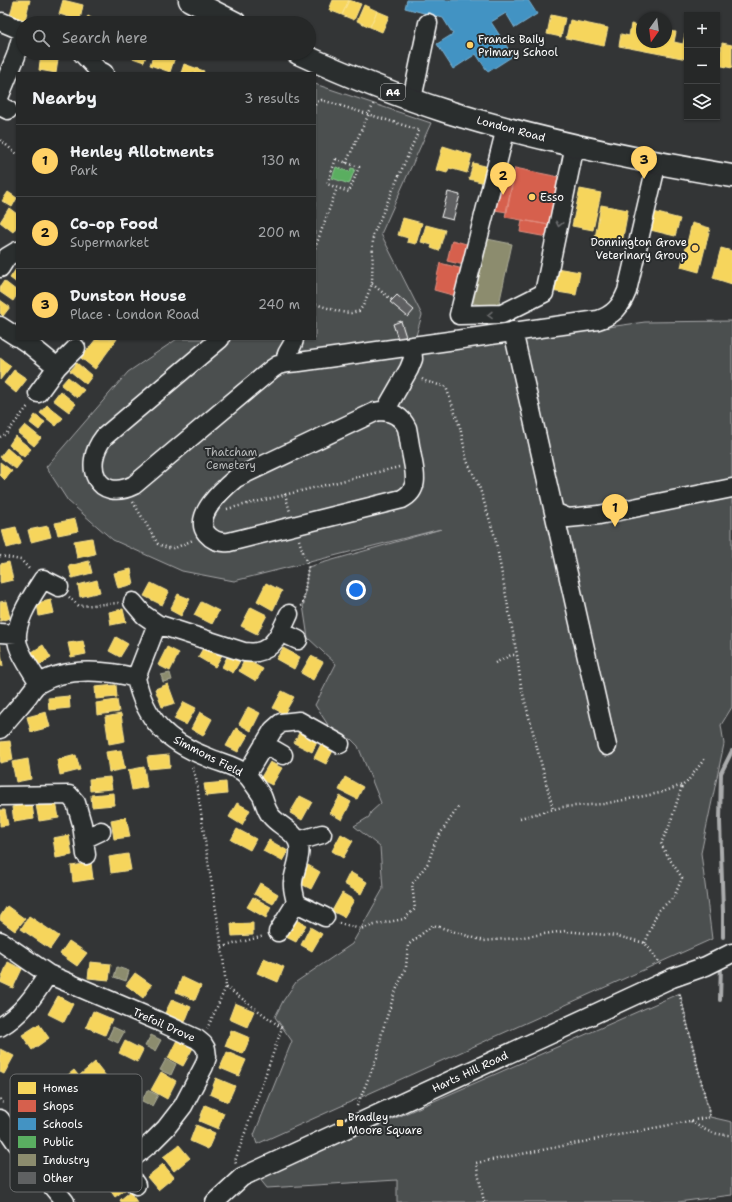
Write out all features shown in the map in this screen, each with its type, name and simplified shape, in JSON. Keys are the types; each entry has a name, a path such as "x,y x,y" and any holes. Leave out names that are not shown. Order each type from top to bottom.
{"main road":[{"path":"190,0 221,16"},
{"name":"London Road","path":"309,60 375,100 412,99 445,111 576,145 732,176"}],"street":[{"path":"2,22 16,28"},
{"path":"412,99 428,22"},
{"path":"3,104 16,56"},
{"path":"89,60 102,72"},
{"path":"506,128 459,315 502,314 544,293 576,145"},
{"path":"219,340 104,437 93,461 94,473 99,482 111,489 116,490 128,488 141,480 278,365 598,320 612,314 618,308 627,291 657,162"},
{"path":"0,326 16,336"},
{"path":"513,331 607,746"},
{"path":"22,340 57,367"},
{"path":"288,363 285,358 288,351 291,349 294,340"},
{"path":"385,411 409,369 413,359 412,346"},
{"path":"38,393 57,367 76,348"},
{"path":"396,391 405,423 414,463 416,476 415,486 412,492 402,499 234,541 220,542 208,536 204,531 202,525 204,514 219,494 236,478 375,412 385,411 398,416 405,423"},
{"path":"554,512 568,518 599,515 732,488"},
{"path":"39,683 22,654 18,643 9,634 24,612 38,577 59,587"},
{"path":"133,602 144,615 157,624 244,652 258,652 267,648 275,641 281,632 289,614"},
{"path":"0,729 39,683 56,676 75,672 92,672 122,674 136,678 157,624"},
{"path":"281,632 298,640"},
{"name":"Simmons Field","path":"136,678 139,694 149,713 162,730 173,740 185,747 209,758 221,761 246,774 261,794 269,814 298,841"},
{"path":"246,774 273,730 281,723 299,721 340,744"},
{"path":"264,744 283,755"},
{"path":"0,796 69,795 76,803 82,824 85,847 101,831"},
{"path":"278,932 296,903 292,883 299,853 298,841 322,834"},
{"path":"296,903 325,917"},
{"name":"Trefoil Drove","path":"0,941 48,974 158,1021 200,1042 206,1049 207,1057 201,1073 183,1106 166,1128 142,1150"},
{"name":"Harts Hill Road","path":"217,1202 242,1177 672,978 706,966 731,954"},
{"path":"0,1028 33,998 48,974"},
{"path":"0,1119 10,1134"},
{"path":"57,1192 65,1202"}],"path":[{"path":"316,104 322,100 375,100 419,130 373,235 372,284 363,306 358,311 351,313 341,312 316,304"},
{"path":"346,163 375,100"},
{"path":"0,140 16,153"},
{"path":"336,159 358,167 349,192 337,188 327,184 336,159"},
{"path":"316,245 337,188"},
{"path":"372,284 392,300"},
{"path":"409,369 425,381 446,387 460,427 467,461 479,486 495,537 518,655 521,686 554,809"},
{"path":"0,437 6,434 38,393"},
{"path":"204,514 414,463"},
{"path":"116,490 126,495 133,502 158,544 172,548"},
{"path":"0,556 21,560 38,577"},
{"path":"289,614 303,605 308,567"},
{"path":"59,587 79,606 133,602"},
{"path":"495,663 511,655 518,655"},
{"path":"185,747 196,778 222,947 226,987 200,1042"},
{"path":"645,943 658,911 674,897 682,878 674,864 665,854 661,843 669,827 682,786 687,782 706,757"},
{"path":"520,818 562,807 603,804 660,793 684,784"},
{"path":"325,917 344,925 360,929 404,919 415,909 412,884 428,864 436,840 459,806"},
{"path":"358,1124 356,1108 378,1055 382,1032 394,995 406,967 408,945 433,925 484,941 565,931 617,936 645,943 672,978 680,993 710,1117 476,1162 484,1202"},
{"path":"222,947 278,932"},
{"path":"226,987 282,1028 235,1161"},
{"path":"691,1121 708,1132 732,1135"}],"green space":[{"name":"Thatcham Cemetery","path":"316,84 431,123 381,234 422,315 415,339 423,341 425,354 456,347 645,322 732,321 732,707 721,725 724,744 701,853 712,939 257,1144 254,1135 292,1041 275,1017 283,1001 296,982 352,944 383,889 380,847 354,826 369,817 371,812 381,803 358,746 351,739 338,738 315,705 336,664 308,638 303,605 308,567 441,529 234,581 182,571 113,540 68,501 46,467 128,372 176,340 316,340"},
{"path":"680,993 710,1117 732,1122 732,1195 678,1202 397,1202 397,1180 267,1188 259,1178"}],"building: Homes":[{"path":"14,0 30,0 26,16 16,16 16,18 10,16"},
{"path":"63,0 83,5 81,16 66,16 59,14"},
{"path":"333,0 349,0 342,15 329,10"},
{"path":"349,0 361,4 354,20 342,15"},
{"path":"364,5 377,11 370,27 357,21"},
{"path":"377,11 389,16 382,32 370,27"},
{"path":"551,15 565,18 561,37 547,34"},
{"path":"570,20 608,28 604,46 566,38"},
{"path":"631,24 636,25 636,48 672,48 672,32 676,32 674,42 683,44 684,39 684,58 619,46 621,34 629,36"},
{"path":"722,43 732,45 732,68 720,66"},
{"path":"40,60 58,60 56,72 39,70"},
{"path":"152,60 174,60 170,72 150,65"},
{"path":"184,64 204,71 204,72 181,72"},
{"path":"443,146 472,155 467,173 449,168 447,173 436,170"},
{"path":"473,163 489,167 485,183 469,179"},
{"path":"580,189 601,193 593,230 572,226"},
{"path":"8,192 16,197 12,207 2,201"},
{"path":"601,205 628,210 622,243 595,238"},
{"path":"9,208 16,213 16,228 13,232 0,222"},
{"path":"650,211 680,219 675,236 646,229"},
{"path":"403,218 422,223 416,244 407,242 408,238 398,235"},
{"name":"Donnington Grove Veterinary Group","path":"692,223 710,228 699,272 681,267"},
{"path":"426,225 445,230 439,251 431,248 432,245 421,242"},
{"path":"721,248 732,251 732,284 713,278"},
{"path":"556,268 580,272 576,295 551,291"},
{"path":"16,269 16,282 10,278"},
{"path":"4,281 16,290 16,296 13,301 0,292 0,287"},
{"path":"0,300 10,307 3,316 0,313"},
{"path":"95,340 116,340 95,369 81,358"},
{"path":"0,358 11,366 0,380"},
{"path":"77,363 92,376 86,384 70,371"},
{"path":"14,370 27,379 16,393 4,383"},
{"path":"68,377 84,390 77,398 61,385"},
{"path":"60,391 76,404 69,412 53,400"},
{"path":"47,405 63,418 56,426 40,413"},
{"path":"35,415 45,422 39,430 30,423"},
{"path":"25,425 41,438 34,446 18,433"},
{"path":"15,436 31,449 24,457 9,445"},
{"path":"7,448 22,461 16,469 0,457"},
{"path":"0,462 12,471 5,480 0,475"},
{"path":"75,519 78,531 58,535 55,523"},
{"path":"48,526 51,537 31,542 28,530"},
{"path":"16,527 21,544 7,548 2,530"},
{"path":"92,538 95,554 77,558 74,541"},
{"path":"89,561 92,573 72,578 69,566"},
{"path":"9,562 13,580 0,583 0,564"},
{"path":"131,569 134,584 118,588 114,573"},
{"path":"97,580 100,592 80,597 78,585"},
{"path":"151,583 169,592 162,605 144,596"},
{"path":"266,583 282,591 273,610 257,601"},
{"path":"178,594 190,599 181,616 170,610"},
{"path":"51,600 54,613 39,616 37,603"},
{"path":"6,601 10,618 0,621 0,602"},
{"path":"201,602 219,611 212,624 194,615"},
{"path":"251,607 267,615 257,634 241,626"},
{"path":"123,609 126,622 111,625 109,612"},
{"path":"116,637 128,644 120,657 109,651"},
{"path":"83,641 86,654 71,657 68,643"},
{"path":"0,645 3,666 0,666"},
{"path":"43,645 51,658 39,665 32,652"},
{"path":"205,645 222,655 215,667 198,657"},
{"path":"167,647 179,653 170,671 158,665"},
{"path":"283,648 300,657 294,669 276,659"},
{"path":"229,653 241,659 233,673 222,667"},
{"path":"311,656 323,662 313,680 301,673"},
{"path":"245,659 263,669 256,681 239,671"},
{"path":"168,684 175,703 162,707 155,689"},
{"path":"116,685 117,697 96,699 95,687"},
{"path":"282,691 294,697 284,714 273,708"},
{"path":"69,696 70,708 49,710 48,698"},
{"path":"117,700 119,712 97,715 96,703"},
{"path":"184,702 196,708 186,725 174,719"},
{"path":"248,707 260,713 251,731 239,724"},
{"path":"46,712 50,727 31,732 27,717"},
{"path":"200,712 212,719 203,736 191,729"},
{"path":"121,714 125,741 109,744 105,717"},
{"path":"236,728 248,735 238,752 226,746"},
{"path":"300,731 318,740 312,752 294,743"},
{"path":"323,740 335,747 326,764 314,758"},
{"path":"10,741 13,760 0,763 0,742"},
{"path":"121,750 125,769 109,772 106,752"},
{"path":"76,755 80,770 60,775 57,760"},
{"path":"169,755 170,767 149,769 147,757"},
{"path":"28,759 31,779 16,782 12,762"},
{"path":"270,762 282,768 272,785 260,779"},
{"path":"144,767 147,787 132,790 128,770"},
{"path":"110,777 112,789 90,791 89,779"},
{"path":"345,777 363,787 357,799 339,790"},
{"path":"226,782 227,794 206,796 204,784"},
{"path":"113,793 114,805 92,807 91,795"},
{"path":"300,796 312,802 302,820 290,813"},
{"path":"340,796 351,802 342,820 330,813"},
{"path":"56,802 59,818 39,821 36,805"},
{"path":"237,803 250,810 242,825 229,817"},
{"path":"32,804 34,819 14,822 12,807"},
{"path":"0,810 5,810 8,825 0,826"},
{"path":"126,817 130,837 114,839 111,820"},
{"path":"237,829 256,839 250,850 231,840"},
{"path":"341,834 353,841 343,858 332,851"},
{"path":"69,835 72,855 56,858 53,838"},
{"path":"269,840 288,851 282,861 263,851"},
{"path":"128,854 131,870 111,873 109,857"},
{"path":"91,863 93,879 73,882 71,866"},
{"path":"308,865 320,872 311,889 299,883"},
{"path":"350,872 367,882 361,894 344,884"},
{"path":"260,883 278,894 273,904 254,894"},
{"path":"342,893 354,900 344,917 332,911"},
{"path":"253,897 271,907 266,918 247,907"},
{"path":"7,906 25,919 15,931 0,920 0,917"},
{"path":"29,916 59,936 50,949 21,929"},
{"path":"294,919 306,925 296,942 284,936"},
{"path":"253,923 253,935 232,936 231,924"},
{"path":"310,927 322,934 312,951 301,945"},
{"path":"69,941 87,953 77,966 60,954"},
{"path":"264,958 284,967 278,982 257,973"},
{"path":"8,962 22,969 13,988 0,982"},
{"path":"90,962 111,964 109,980 88,978"},
{"path":"135,973 152,985 143,998 126,985"},
{"path":"182,977 201,986 195,1000 176,992"},
{"path":"58,996 73,1004 64,1022 48,1014"},
{"path":"172,999 191,1007 185,1022 165,1013"},
{"path":"235,1003 254,1011 247,1027 229,1019"},
{"path":"93,1011 112,1019 105,1035 86,1027"},
{"path":"39,1024 49,1038 32,1050 22,1035"},
{"path":"231,1030 250,1038 243,1054 225,1046"},
{"path":"177,1040 193,1048 183,1066 168,1058"},
{"path":"125,1041 143,1050 137,1062 119,1053"},
{"path":"0,1049 14,1056 4,1074 0,1072"},
{"path":"227,1052 246,1060 239,1076 220,1068"},
{"path":"95,1062 104,1074 81,1074"},
{"path":"74,1070 77,1074 69,1074"},
{"path":"161,1072 176,1081 167,1099 151,1090"},
{"path":"216,1078 235,1086 228,1102 210,1094"},
{"path":"205,1105 224,1113 218,1129 199,1121"},
{"path":"196,1125 215,1133 208,1149 190,1141"},
{"path":"179,1145 190,1158 174,1171 163,1157"},
{"path":"163,1164 174,1177 158,1190 147,1177"},
{"path":"111,1192 122,1192 115,1197"},
{"path":"130,1192 137,1202 121,1202 120,1200"}],"building: Shops":[{"name":"Esso","path":"515,168 559,177 549,225 505,217"},
{"path":"500,179 513,181 507,212 494,210"},
{"path":"522,220 549,225 547,237 520,232"},
{"path":"452,240 470,245 464,265 447,261"},
{"path":"440,263 463,269 456,296 434,290"}],"building: Schools":[{"path":"407,0 528,0 537,14 515,28 506,13 491,22 513,56 488,72 476,54 453,69 437,44 453,34 443,18 405,8"}],"building: Public":[{"path":"336,167 350,172 351,168 355,169 349,184 332,178"}],"building: Industry":[{"path":"487,239 512,244 498,309 473,303"},
{"path":"170,673 172,680 163,682 161,675"},
{"path":"117,967 129,971 126,981 114,977"},
{"path":"113,1027 124,1032 118,1043 108,1038"},
{"path":"151,1035 161,1040 155,1051 145,1046"},
{"path":"166,1059 176,1064 171,1075 160,1070"},
{"path":"147,1090 158,1095 152,1106 142,1101"}],"building: Other":[{"path":"448,192 460,195 453,220 441,217"},
{"path":"397,295 414,310 408,317 390,302"},
{"path":"401,321 406,337 398,339 393,324"}],"waterway":[{"path":"723,937 720,821 721,773 732,751"},
{"path":"720,1000 721,964"}],"place":[{"name":"Francis Baily Primary School","path":"470,45"},
{"name":"Dunston House","path":"644,179"},
{"name":"Co-op Food","path":"503,195"},
{"name":"Esso","path":"532,197"},
{"name":"Donnington Grove Veterinary Group","path":"695,248"},
{"name":"Henley Allotments","path":"615,527"},
{"name":"Bradley Moore Square","path":"340,1123"}]}
